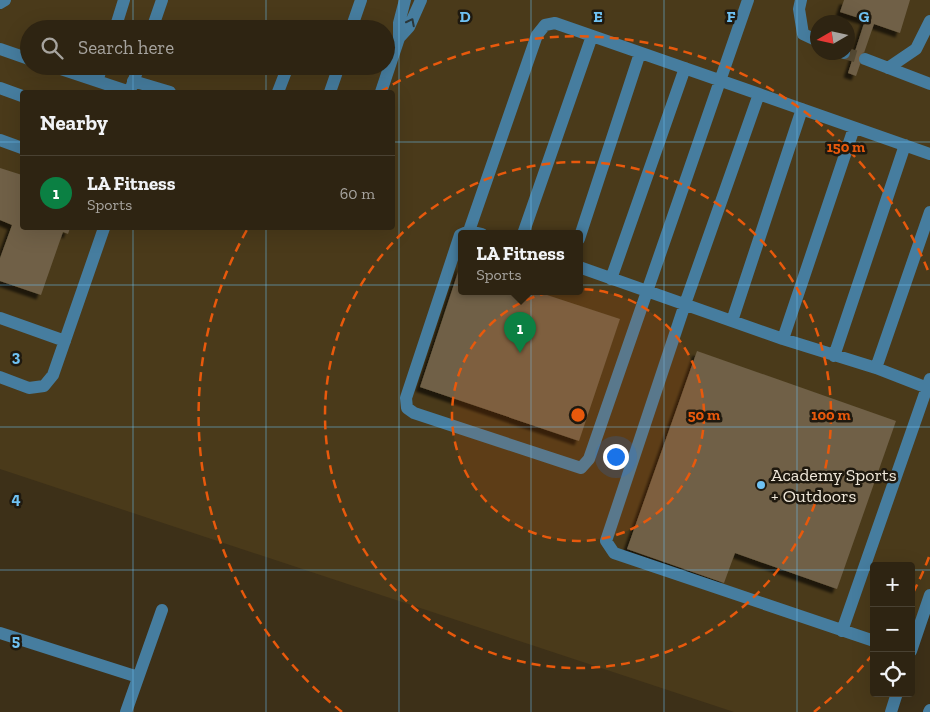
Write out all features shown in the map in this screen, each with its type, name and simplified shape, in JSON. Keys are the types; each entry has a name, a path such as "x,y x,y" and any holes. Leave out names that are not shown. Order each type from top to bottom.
{"street":[{"path":"0,2 5,0"},
{"path":"118,20 124,0"},
{"path":"155,20 162,0"},
{"path":"354,20 361,0"},
{"path":"400,38 399,24 404,0"},
{"path":"395,52 400,38 409,27 421,0"},
{"path":"458,241 406,398 407,408 414,413 581,468 589,459 748,0"},
{"path":"801,0 799,9 802,34 810,38"},
{"path":"888,68 916,49 930,21"},
{"path":"469,230 537,35 544,25 555,23 930,154"},
{"path":"524,230 592,36"},
{"path":"0,49 20,56"},
{"path":"582,230 640,53"},
{"path":"865,59 930,84"},
{"path":"611,279 685,68"},
{"path":"79,75 97,81 150,90"},
{"path":"97,81 99,75"},
{"path":"131,88 136,75"},
{"path":"279,90 285,75"},
{"path":"331,90 336,75"},
{"path":"382,90 387,75"},
{"path":"0,88 20,95"},
{"path":"759,94 685,304 606,541 614,553 870,640"},
{"path":"732,321 802,109"},
{"path":"783,339 854,128"},
{"path":"0,140 20,147"},
{"path":"834,356 905,145"},
{"path":"876,368 930,212"},
{"path":"0,377 29,388 44,386 53,376 103,230"},
{"path":"583,268 783,339 929,385 842,631"},
{"path":"0,318 65,341"},
{"path":"915,639 930,595"},
{"path":"126,712 162,610"},
{"path":"0,633 138,677"},
{"path":"891,712 896,697"}],"shaded area":[{"path":"0,0 930,0 930,589 915,635 915,562 870,562 870,697 895,697 890,712 734,712 0,469"}],"building":[{"path":"844,0 910,0 900,33 874,24 856,76 848,73 852,60 855,60 855,51 865,20 855,17 855,15 840,12"},
{"path":"0,168 20,174 20,230 69,230 68,234 63,232 41,295 0,281 0,258 12,225 0,220"},
{"path":"458,272 458,295 547,295 620,319 579,441 420,387"},
{"name":"Academy Sports + Outdoors","path":"697,351 896,421 837,589 735,553 724,583 627,549"}],"tunnel":[{"path":"855,56 865,59"}],"place":[{"name":"LA Fitness","path":"520,353"},
{"name":"Academy Sports + Outdoors","path":"761,485"}]}
